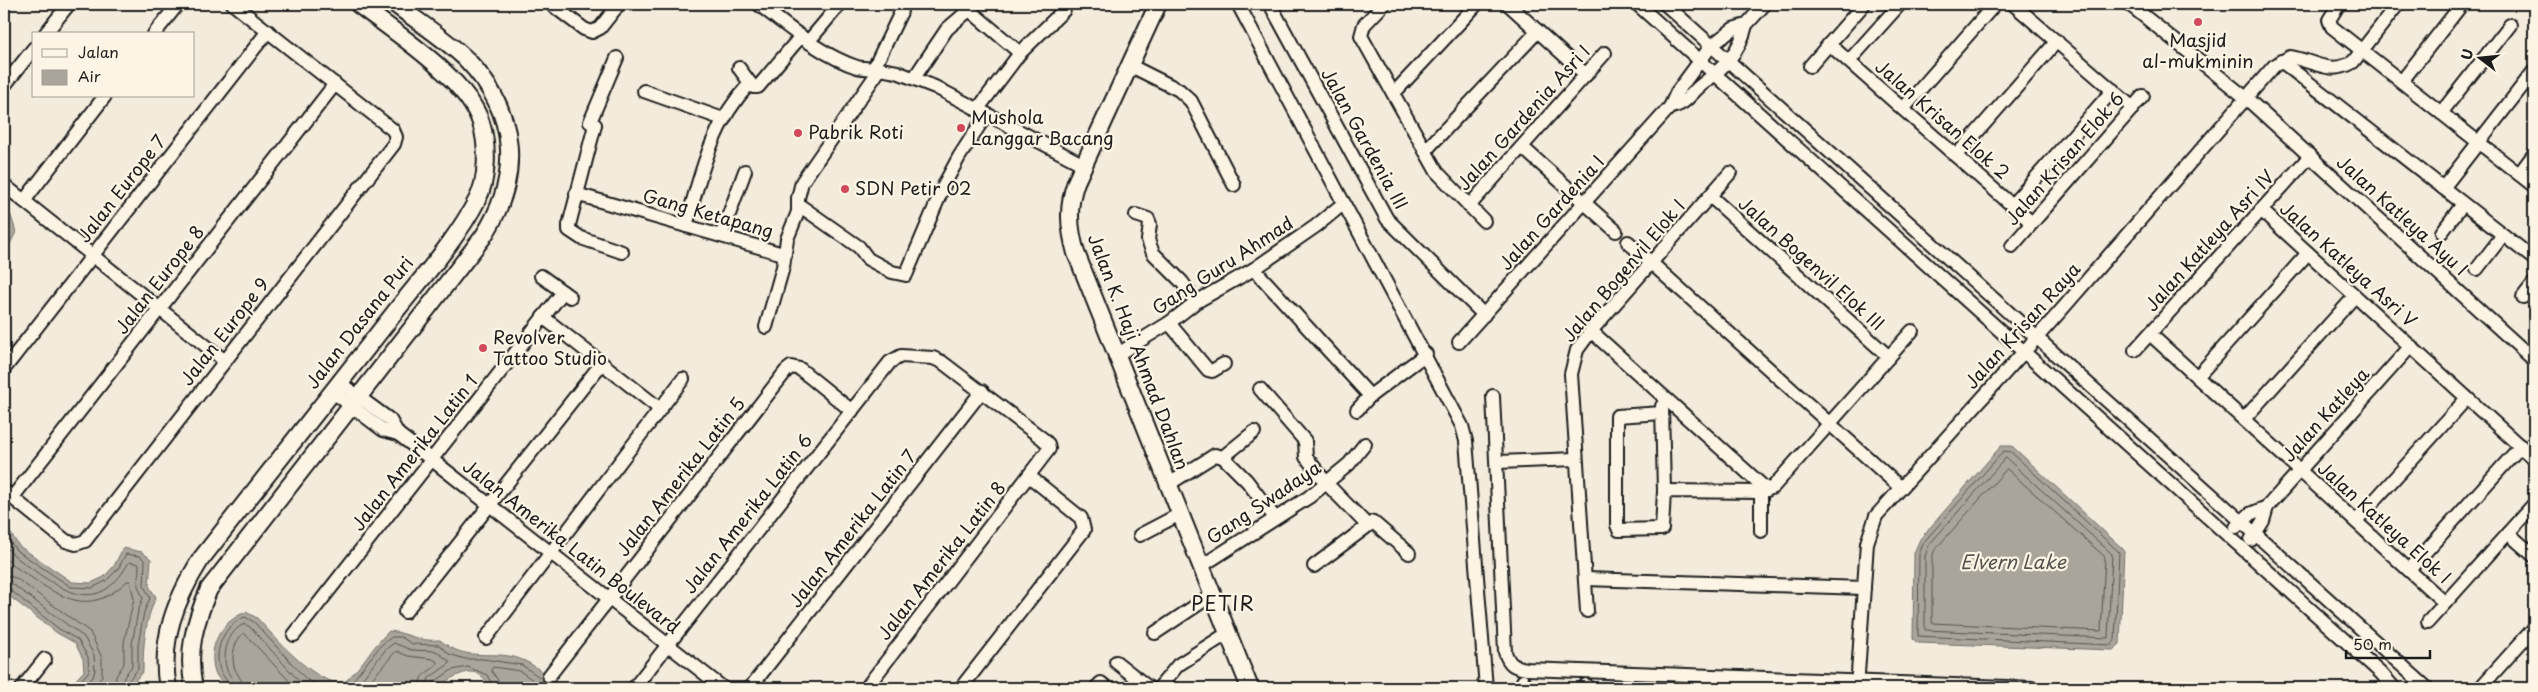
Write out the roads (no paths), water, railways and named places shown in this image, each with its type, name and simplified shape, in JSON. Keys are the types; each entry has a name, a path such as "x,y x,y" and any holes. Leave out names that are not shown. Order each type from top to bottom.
{"main road":[{"name":"Jalan Dasana Puri","path":"168,688 166,651 171,620 182,588 201,559 463,223 478,199 485,170 485,146 481,122 467,96 444,71 358,4"},
{"path":"194,688 190,648 196,621 209,589 495,219 508,182 511,148 496,98 483,78 466,59 395,4"},
{"name":"Jalan K. Haji Ahmad Dahlan","path":"1158,4 1072,193 1070,229 1076,253 1250,688"}],"street":[{"path":"47,32 69,4"},
{"path":"156,32 178,4"},
{"path":"233,4 335,84"},
{"path":"551,4 584,29 596,31 619,4"},
{"path":"758,4 805,39 848,64 914,78 1084,165"},
{"path":"739,68 753,87 758,87 840,4"},
{"path":"1238,4 1426,354 1465,434 1486,688"},
{"path":"1384,4 1364,25 1361,36 1437,172 1484,221"},
{"path":"1394,93 1477,4"},
{"path":"1508,4 1586,75"},
{"path":"1637,4 2229,534 2394,688"},
{"path":"1665,4 2427,688"},
{"path":"1746,25 1765,4"},
{"path":"1810,66 1864,4"},
{"path":"1849,61 1900,4"},
{"path":"1903,109 1995,4"},
{"path":"2013,4 2133,108"},
{"name":"Jalan Katleya Ayu I","path":"2129,4 2246,98 2534,360"},
{"path":"2339,4 2329,20 2332,27 2534,186"},
{"path":"2398,4 2352,62 2345,67 2328,68 2290,57 2281,61 2534,259"},
{"path":"2402,81 2462,4"},
{"name":"Jalan Gardenia III","path":"1274,6 1387,219 1484,315"},
{"path":"799,205 859,247 868,259 892,272 906,275 945,183 982,112 1020,54 1064,10"},
{"name":"Gang Ketapang","path":"576,194 783,254 799,205 798,198 802,182 877,69 901,12"},
{"path":"914,78 946,29 966,12 973,13 1020,54"},
{"name":"Jalan Gardenia I","path":"1459,342 1670,107 1677,92 1711,46 1733,29 1746,25 1743,39 1716,75 1699,86 1686,102 1670,107"},
{"path":"2441,113 2510,25"},
{"name":"Jalan Europe 7","path":"4,370 268,31"},
{"path":"1425,151 1538,31"},
{"path":"1956,156 2057,41"},
{"name":"Jalan Krisan Elok 2","path":"1829,44 2032,223"},
{"path":"4,86 32,51"},
{"name":"Jalan Gardenia Asri I","path":"1469,206 1605,53"},
{"path":"617,58 590,122 595,125 569,225 572,234 622,252"},
{"name":"Jalan Krisan Raya","path":"1857,684 1867,543 1872,525 1901,488 2025,352 2246,98 2281,61"},
{"path":"1131,66 1179,90 1191,101 1234,185"},
{"path":"2443,188 2534,71"},
{"path":"1689,77 1699,86"},
{"path":"686,226 702,169 722,119 733,102 750,83"},
{"name":"Jalan Europe 9","path":"8,494 66,540 76,544 85,541 394,144 396,137 393,130 335,84"},
{"name":"Jalan Europe 8","path":"8,494 160,309 335,84"},
{"path":"2012,205 2112,90"},
{"path":"644,91 722,119"},
{"name":"Jalan Krisan Elok 6","path":"2012,246 2144,96"},
{"path":"24,201 103,98"},
{"path":"1522,147 1616,231"},
{"path":"2519,174 2534,154"},
{"name":"Jalan Katleya Asri IV","path":"2136,350 2310,156"},
{"path":"722,236 745,171"},
{"name":"Jalan Bogenvil Elok I","path":"1588,611 1571,365 1576,350 1730,173"},
{"path":"4,185 225,361"},
{"name":"Jalan Bogenvil Elok III","path":"1710,196 1889,357"},
{"name":"Gang Guru Ahmad","path":"1118,354 1169,323 1196,302 1254,269 1316,226 1344,203"},
{"path":"2442,232 2463,204"},
{"name":"Jalan Katleya Asri V","path":"2261,210 2534,459"},
{"path":"1136,215 1148,219 1150,224 1148,240 1153,253 1182,282 1196,302"},
{"path":"2477,269 2503,235"},
{"path":"1628,242 1901,488"},
{"path":"2197,377 2308,253"},
{"path":"766,327 783,267 783,254"},
{"path":"1254,269 1370,396"},
{"name":"Jalan Amerika Latin 1","path":"294,635 543,317 566,294 542,276"},
{"path":"2523,297 2534,283"},
{"path":"2244,419 2355,296"},
{"path":"543,317 660,409"},
{"path":"1169,323 1208,370 1212,371 1224,364"},
{"path":"1761,531 1764,491 1830,424 1912,331"},
{"path":"1591,332 1662,394 1764,491"},
{"name":"Jalan Katleya Elok I","path":"2150,334 2445,603"},
{"name":"Jalan Katleya","path":"2244,549 2256,534 2267,508 2411,346"},
{"path":"1357,410 1370,396 1426,354"},
{"name":"Jalan Amerika Latin 6","path":"634,688 890,362 901,356 933,358 982,391"},
{"path":"405,612 602,363"},
{"name":"Jalan Amerika Latin 5","path":"549,676 786,371 791,367 800,369 852,411"},
{"path":"486,638 683,379"},
{"name":"Jalan Amerika Latin Boulevard","path":"336,387 355,401 390,420 398,434 723,688"},
{"path":"1260,390 1305,441 1306,457 1326,484 1367,524"},
{"name":"Jalan Amerika Latin 8","path":"866,688 1046,455 1048,444 1044,439 982,391"},
{"name":"Jalan Amerika Latin 7","path":"750,688 982,391"},
{"path":"1662,394 1664,491 1662,529 1659,531 1619,530 1616,506 1617,416 1662,413"},
{"path":"1493,396 1505,652 1508,662 1515,667 1527,670 1857,684 2034,688"},
{"path":"2356,521 2467,398"},
{"path":"1224,457 1254,432"},
{"name":"Gang Swadaya","path":"1200,567 1326,484 1349,464 1365,444"},
{"path":"2410,570 2521,446"},
{"path":"1169,484 1215,455 1224,457 1247,481 1275,518"},
{"path":"1497,462 1576,459"},
{"path":"961,688 1084,530 1081,518 1029,476"},
{"path":"1664,491 1764,491"},
{"path":"2428,622 2534,504"},
{"name":"Jalan Katleya","path":"2229,534 2241,520 2250,514 2267,508"},
{"path":"1140,535 1180,514"},
{"path":"1314,566 1367,524 1374,523 1409,553"},
{"path":"2508,532 2534,556"},
{"path":"1585,579 1864,588"},
{"path":"1154,633 1212,595"},
{"path":"2480,688 2534,629"},
{"path":"1159,688 1178,665 1228,633"},
{"path":"22,688 45,659"},
{"path":"1116,662 1149,688"},
{"path":"2377,688 2381,674"},
{"path":"1096,688 1101,682 1107,688"}],"water":[{"path":"4,207 10,213 16,232 8,248 4,251"},
{"name":"Elvern Lake","path":"2001,446 2012,446 2124,550 2120,644 2113,650 1918,643 1913,639 1914,553 1920,539"},
{"path":"4,523 19,546 72,582 91,583 104,577 114,566 123,548 142,552 151,559 149,586 156,597 145,633 143,671 134,682 133,688 68,688 84,671 83,659 75,643 57,633 4,592"},
{"path":"246,612 257,618 298,660 324,678 336,682 346,681 389,631 419,639 440,640 461,652 514,657 530,664 564,688 490,688 484,679 470,672 455,676 432,688 226,688 215,672 213,652 215,644 218,635 230,621"}],"place":[{"name":"Masjid al-mukminin","path":"2198,22"},
{"name":"Mushola Langgar Bacang","path":"961,128"},
{"name":"Pabrik Roti","path":"798,133"},
{"name":"SDN Petir 02","path":"845,189"},
{"name":"Revolver Tattoo Studio","path":"483,348"}],"district":[{"name":"PETIR","path":"1223,604"}]}
